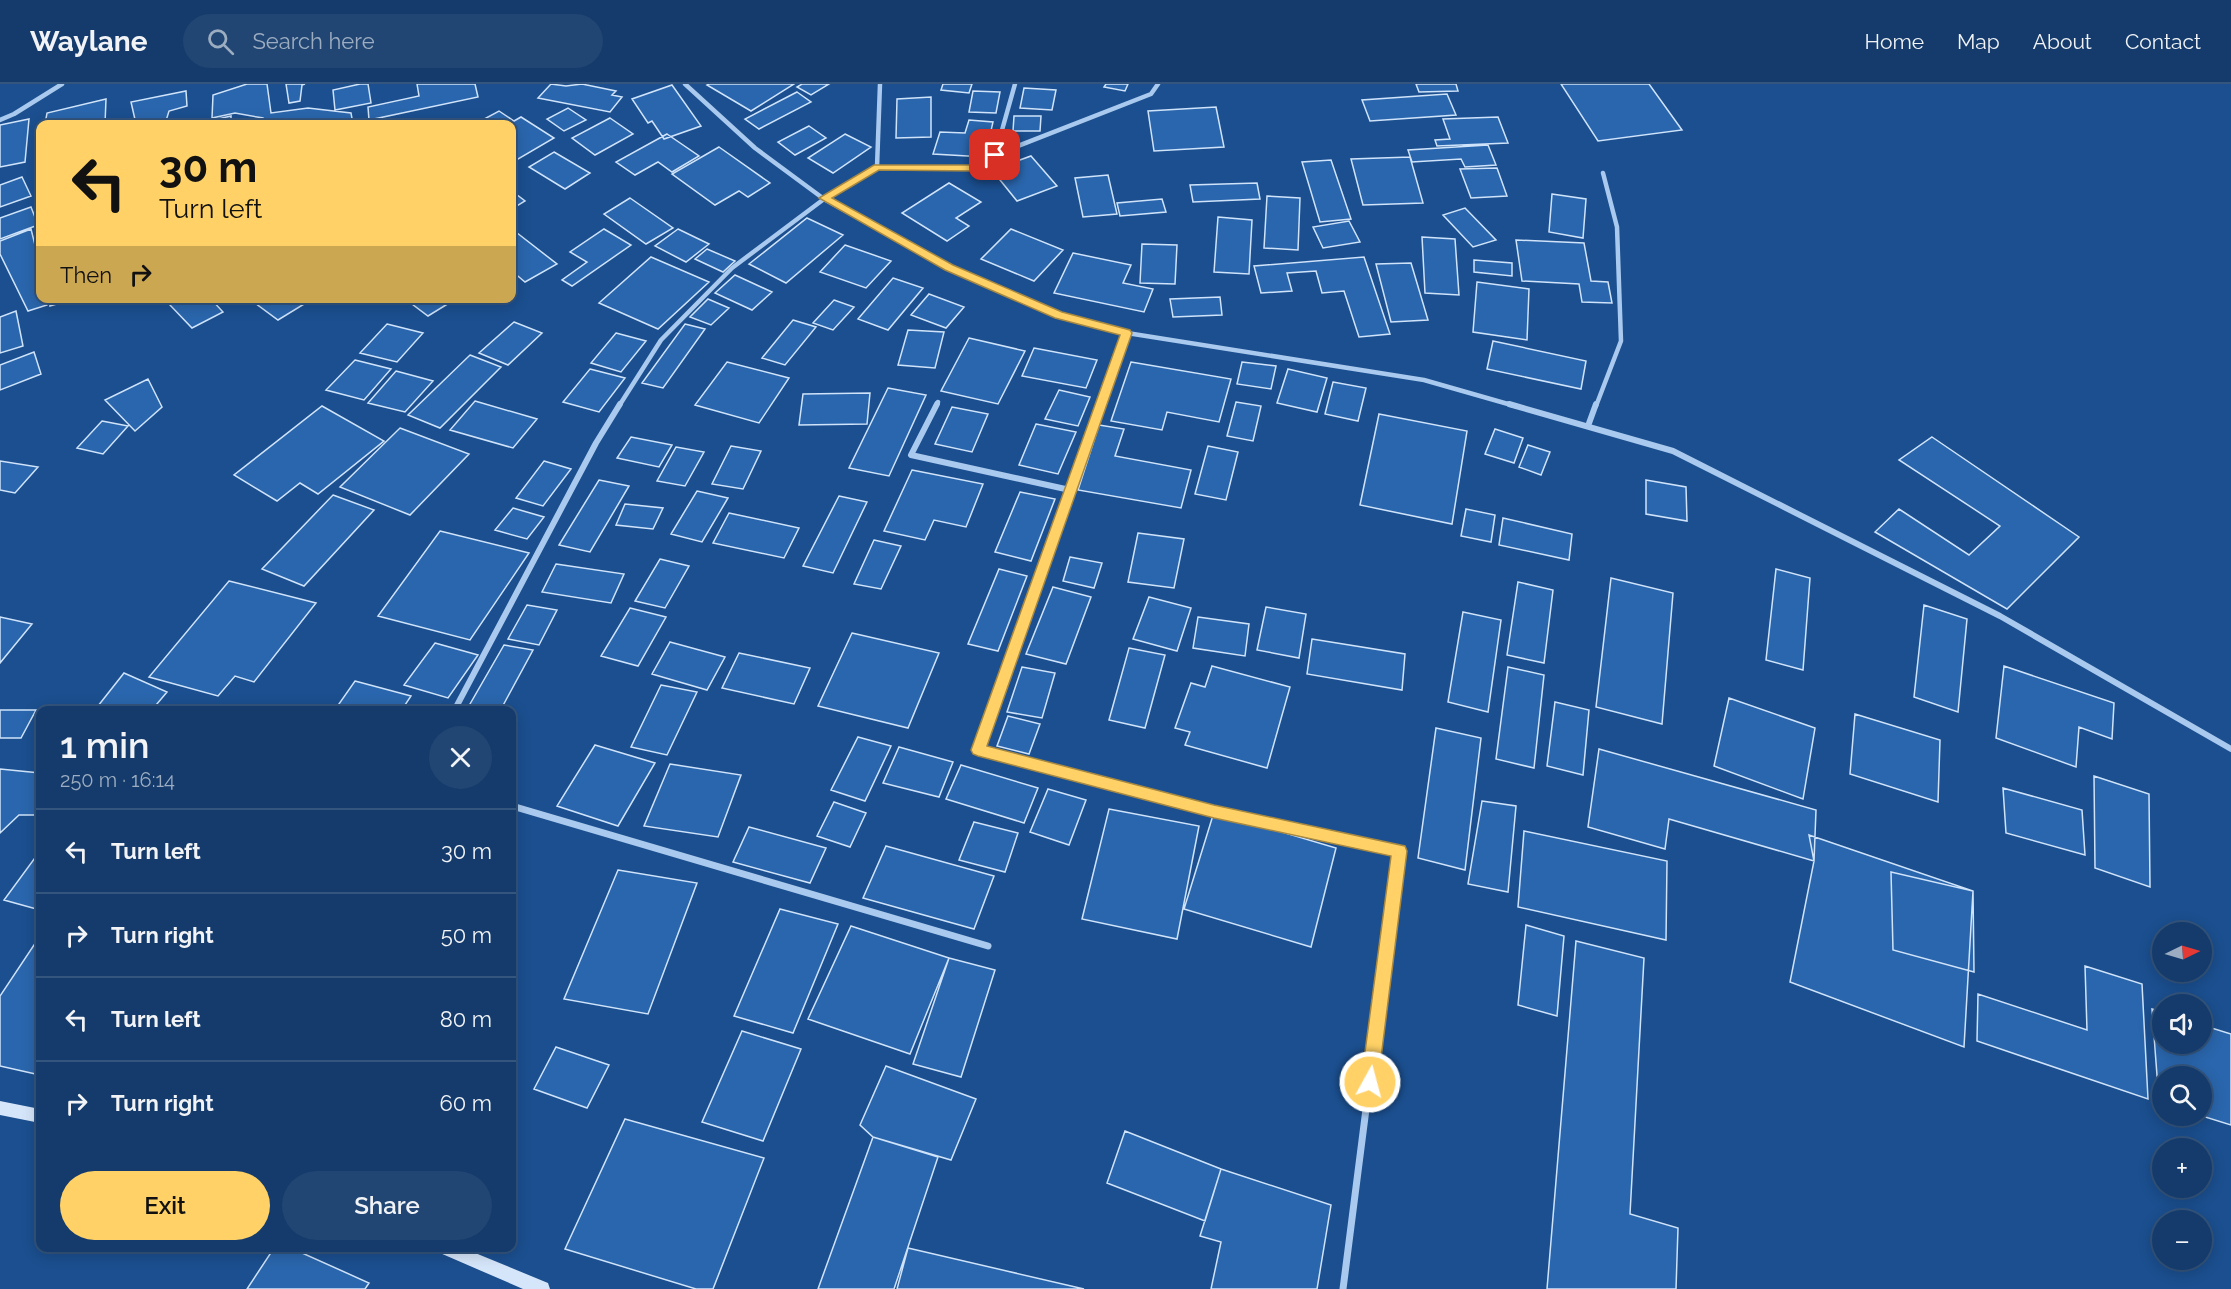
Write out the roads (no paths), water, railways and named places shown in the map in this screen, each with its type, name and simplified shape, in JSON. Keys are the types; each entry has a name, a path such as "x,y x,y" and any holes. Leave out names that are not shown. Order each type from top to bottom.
{"street":[{"path":"0,120 14,114 62,84"},
{"path":"686,84 755,148 824,198 949,268 1059,315 1126,333 1424,380 1674,451 2000,616 2231,749"},
{"path":"878,167 880,84"},
{"path":"995,155 1015,84"},
{"path":"457,706 596,443 661,340 732,268 824,198 878,167 975,168 995,155 1151,94 1158,84"},
{"path":"1588,426 1621,341 1617,227 1603,173"},
{"path":"1126,333 978,750 1214,812 1399,851 1342,1289"},
{"path":"938,402 911,455 1070,490"},
{"path":"516,807 988,946"},
{"path":"0,1108 36,1115"},
{"path":"454,1252 542,1289"}]}
